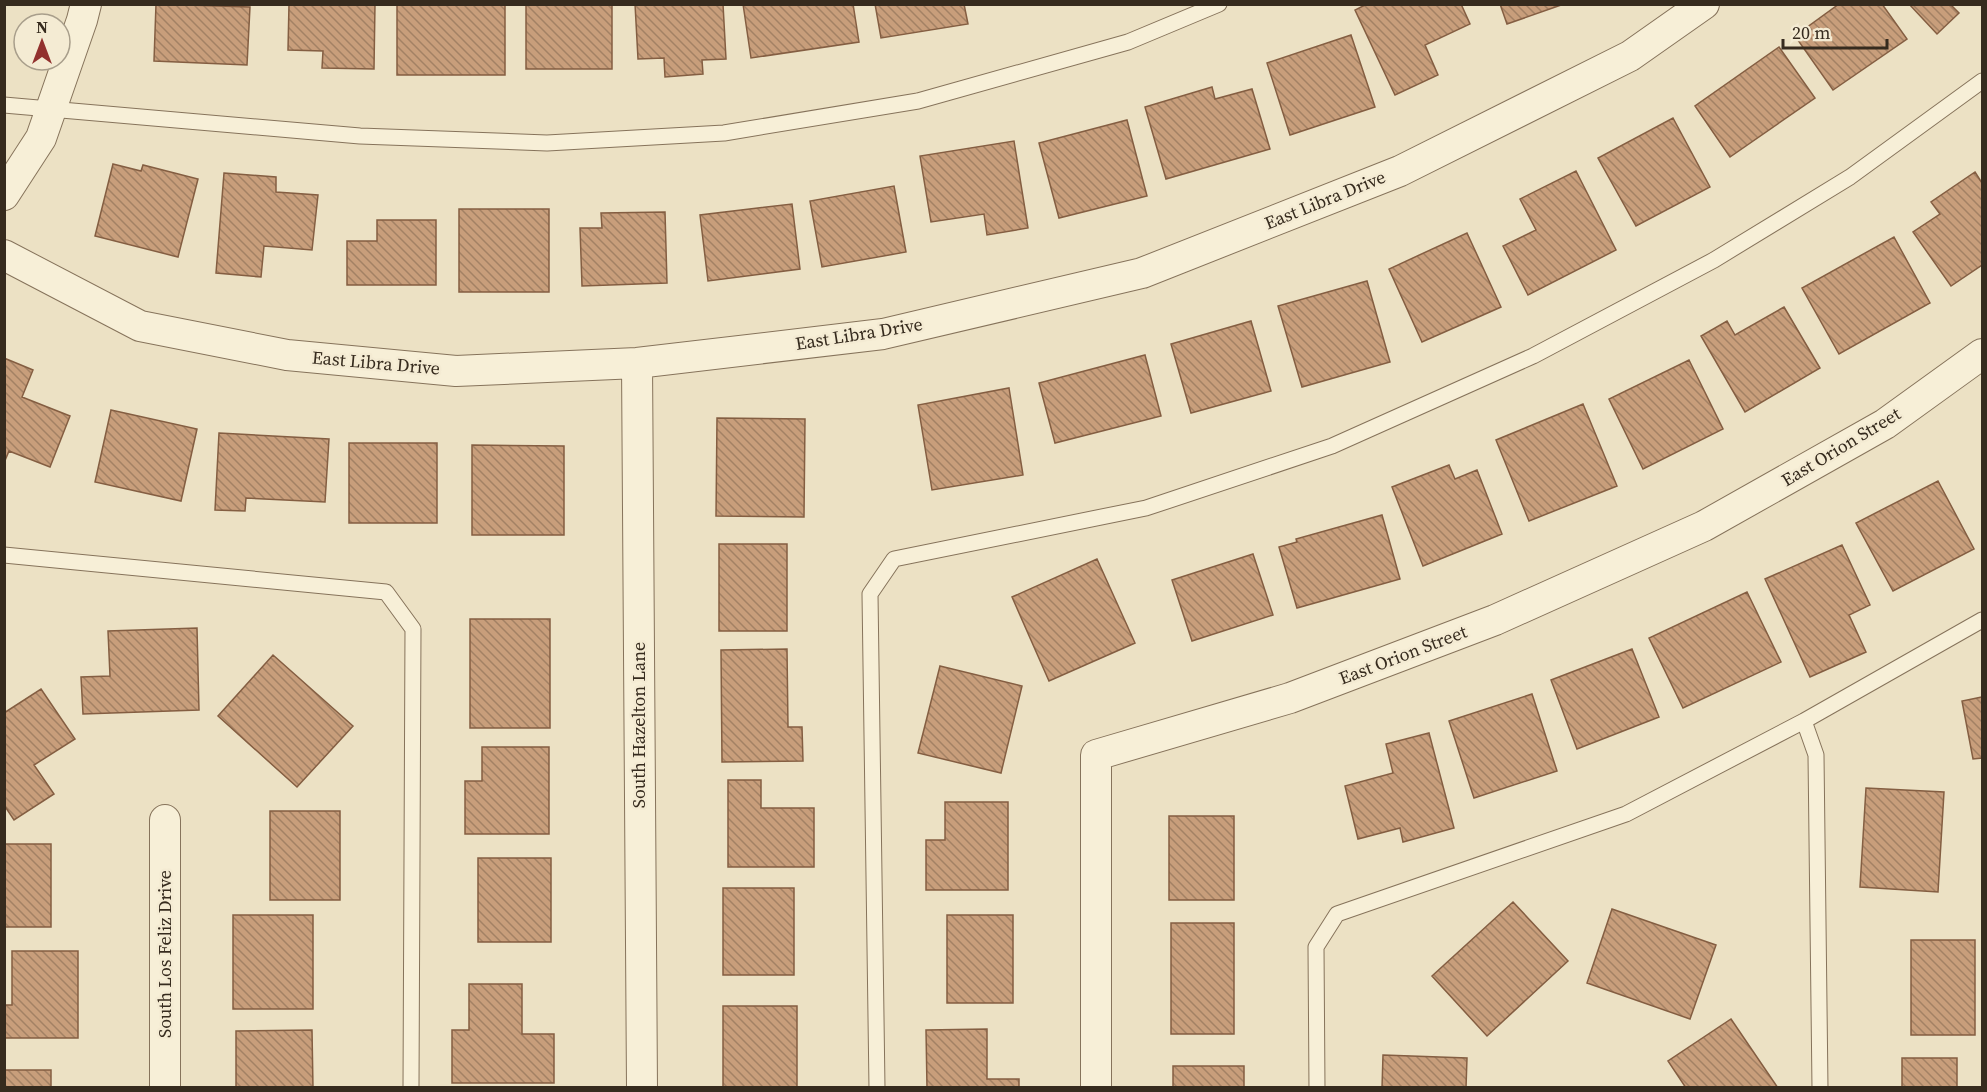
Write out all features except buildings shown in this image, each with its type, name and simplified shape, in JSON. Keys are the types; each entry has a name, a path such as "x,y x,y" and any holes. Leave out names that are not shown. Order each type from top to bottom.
{"street":[{"path":"4,195 41,138 86,4"},
{"name":"East Libra Drive","path":"4,255 140,326 287,355 456,371 637,363 883,334 1142,273 1400,171 1630,56 1704,4"},
{"name":"East Orion Street","path":"1096,1088 1096,755 1290,698 1333,682 1495,620 1704,526 1884,424 1983,354"},
{"name":"South Hazelton Lane","path":"637,363 642,1088"},
{"name":"South Los Feliz Drive","path":"165,820 165,1088"}],"lane":[{"path":"4,105 360,136 547,143 724,133 918,101 1128,42 1219,4"},
{"path":"877,1088 870,594 894,559 1146,508 1332,447 1533,356 1714,260 1850,177 1983,81"},
{"path":"4,555 386,592 413,629 411,1088"},
{"path":"1317,1088 1316,947 1337,915 1626,814 1804,721 1983,620"},
{"path":"1804,721 1816,755 1820,1088"}]}
